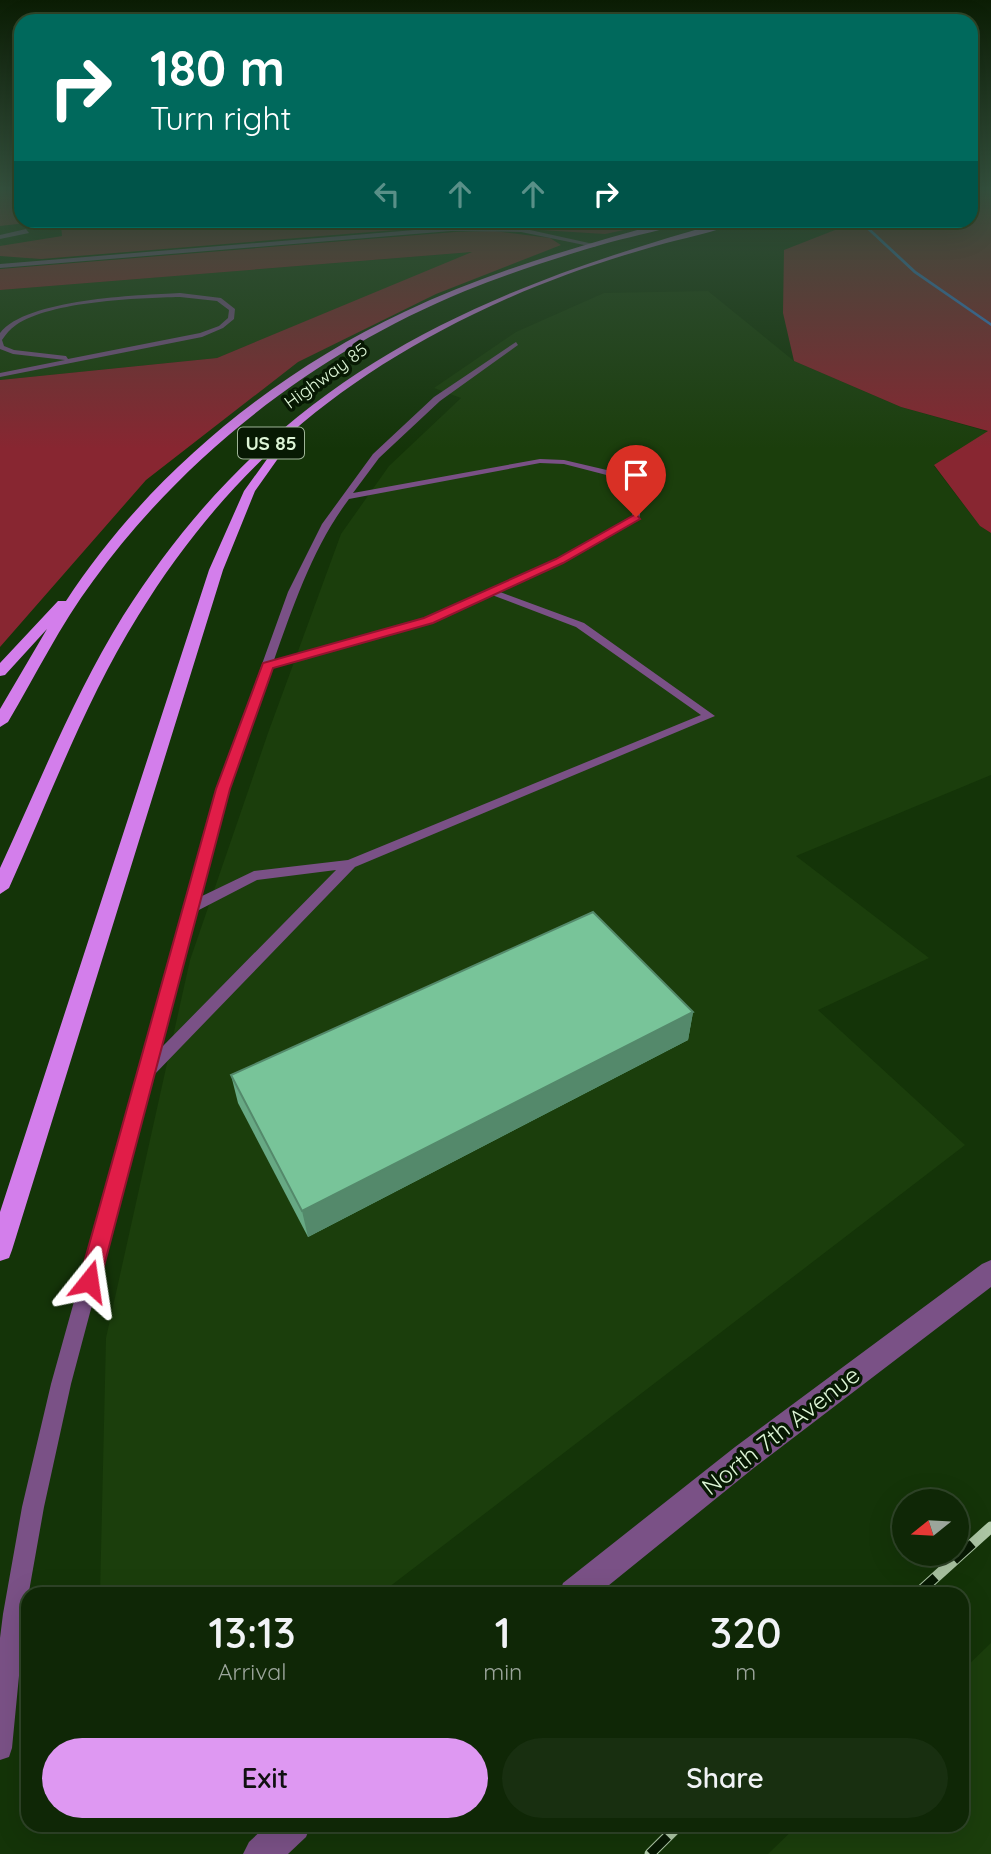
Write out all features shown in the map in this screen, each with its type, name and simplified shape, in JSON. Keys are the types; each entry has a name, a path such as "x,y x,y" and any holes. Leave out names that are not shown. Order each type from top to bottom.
{"highway":[{"name":"Highway 85","path":"0,722 88,578 143,512 212,441 321,362 460,290 502,276"},
{"path":"470,311 482,299 540,276"},
{"name":"Highway 85","path":"0,888 82,710 130,617 179,542 221,491 310,408 424,333 557,276"},
{"path":"0,1250 216,570 233,524 266,464 300,428 310,408"},
{"path":"0,672 88,578"}],"street":[{"name":"North 7th Avenue","path":"583,1587 745,1457 991,1272"},
{"path":"261,1854 286,1832"}],"lane":[{"path":"0,375 82,360 202,335 221,327 231,319 232,309 222,300 182,296 66,307 27,316 11,325 0,340 1,347 13,352 82,360"},
{"path":"0,1748 14,1614 33,1507 61,1384 223,789 293,592 326,524 376,456 428,407 516,344"},
{"path":"268,665 429,620 492,592 559,561 636,517 640,494 625,477 565,462 540,461 345,496"},
{"path":"191,908 254,876 350,864 709,716 580,625 492,592"},
{"path":"145,1074 350,864"}],"shaded area":[{"path":"0,276 180,276 0,290"},
{"path":"181,276 418,276 217,358 0,380 0,290"},
{"path":"415,276 483,276 436,294 298,362 146,480 0,647 0,380 217,358"},
{"path":"784,276 991,276 991,533 980,526 934,465 988,431 901,407 794,361 783,313"},
{"path":"708,291 794,361 901,407 989,432 934,466 980,526 991,533 991,775 796,856 929,958 818,1010 965,1145 389,1587 100,1587 106,1338 190,960 268,733 341,534 389,466 461,398 434,388 516,332 604,293"},
{"path":"991,1643 991,1854 768,1854 791,1832 969,1832 969,1664"}],"building":[{"path":"593,912 693,1012 302,1211 231,1075"}],"waterway":[{"path":"920,276 991,325"}],"railway":[{"path":"925,1587 991,1527"},
{"path":"650,1854 672,1832"}],"route":[{"path":"89,1281 223,789 268,665 429,620 559,561 636,517"}]}
